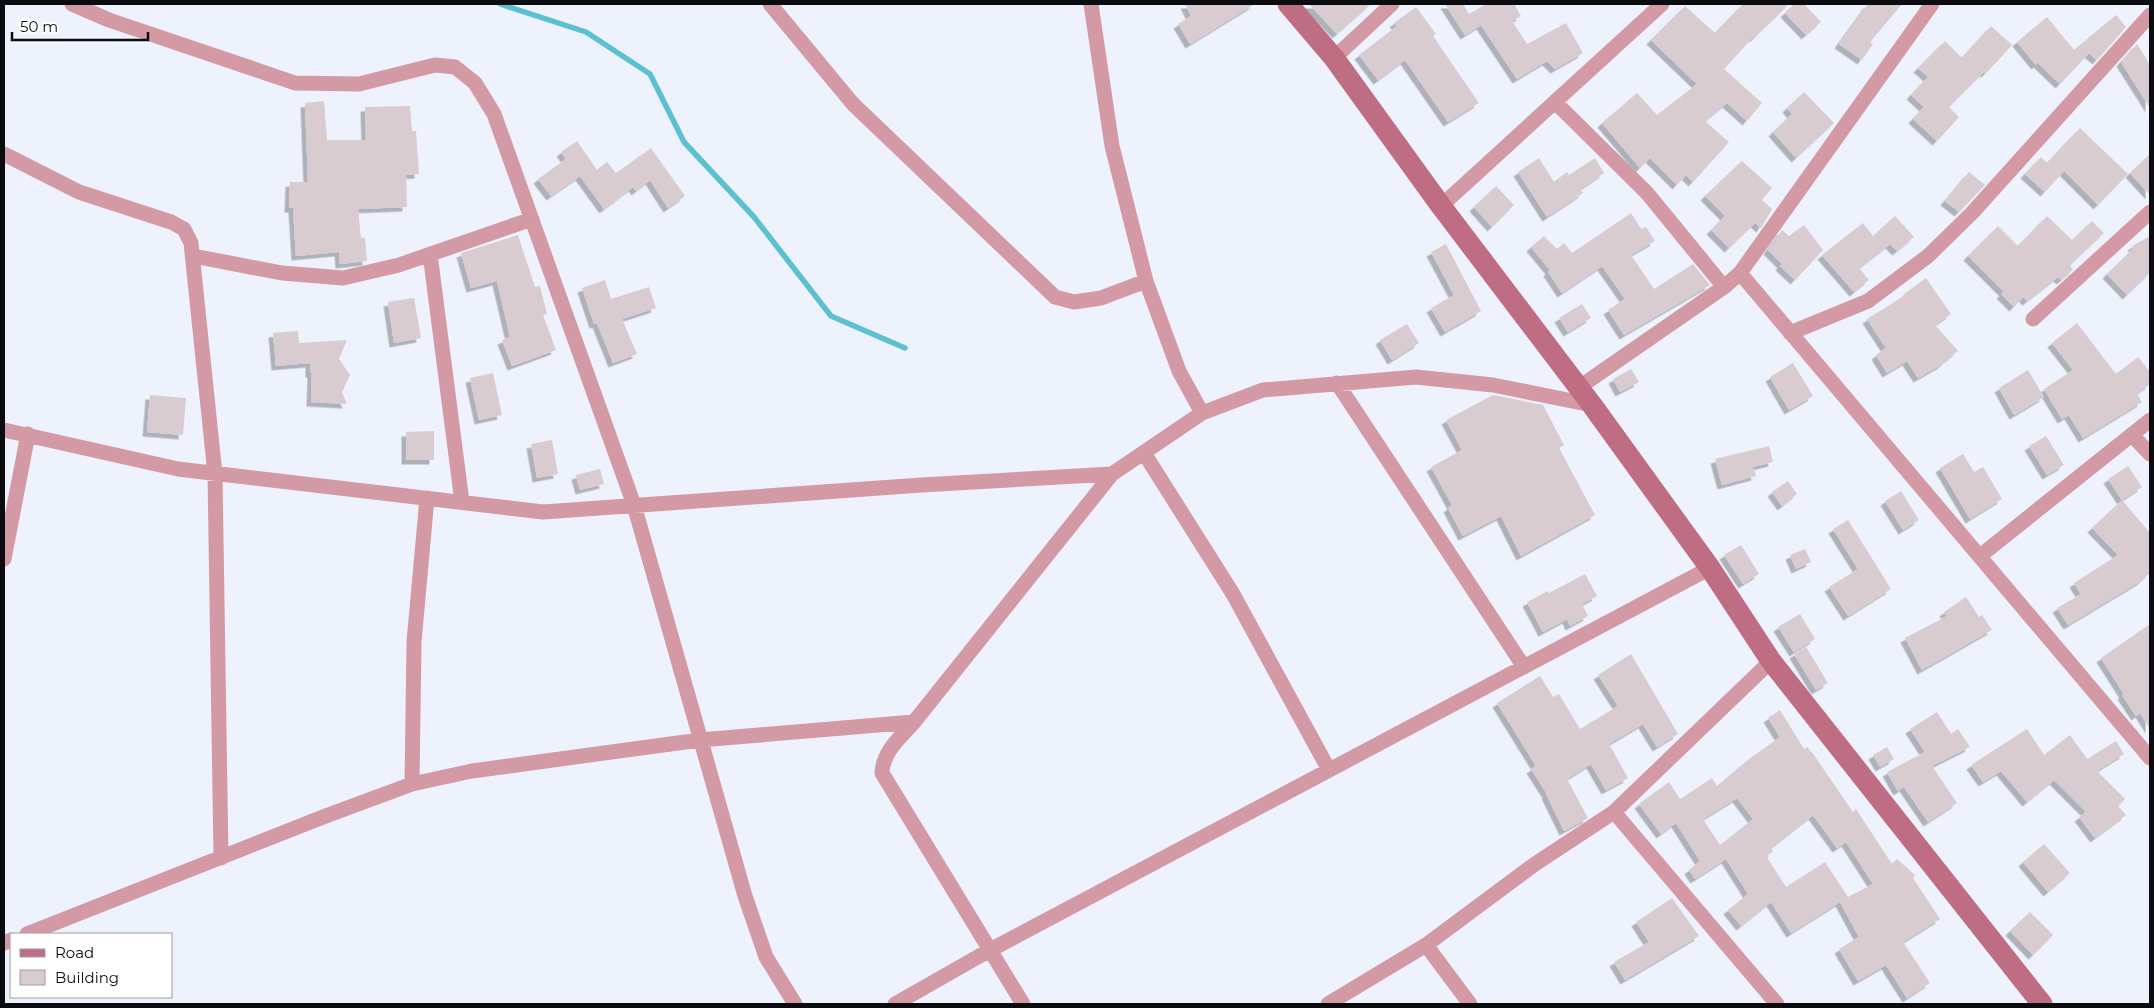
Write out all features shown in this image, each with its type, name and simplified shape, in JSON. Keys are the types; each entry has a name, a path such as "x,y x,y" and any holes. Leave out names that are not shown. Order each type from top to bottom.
{"street":[{"path":"72,4 109,20 294,83 359,84 435,65 455,67 474,83 494,114 634,505 744,896 766,957 795,1004"},
{"path":"770,4 853,104 1055,297 1074,302 1101,298 1146,281"},
{"path":"1091,4 1112,146 1146,281 1179,371 1202,413"},
{"path":"1288,4 1334,58 1441,206 1592,406 1710,568 1771,661 2042,1004"},
{"path":"1334,58 1392,4"},
{"path":"1441,206 1662,4"},
{"path":"1578,388 1724,287 1740,273 1932,4"},
{"path":"1790,334 1868,301 1928,256 1972,213 2150,15"},
{"path":"1555,102 1647,193 1724,287"},
{"path":"4,154 79,192 171,222 184,229 191,243 215,474 221,858"},
{"path":"2033,319 2150,212"},
{"path":"193,256 282,273 343,278 399,265 532,219"},
{"path":"430,254 462,502"},
{"path":"1740,273 2150,758"},
{"path":"1023,1004 882,773 882,762 888,751 914,722 1112,474 1202,413 1263,390 1416,377 1493,385 1592,406"},
{"path":"1338,383 1524,667"},
{"path":"1980,556 2150,420"},
{"path":"4,430 178,469 543,512 911,485 1112,474"},
{"path":"4,559 28,434"},
{"path":"2132,435 2150,454"},
{"path":"1144,453 1233,594 1328,770"},
{"path":"412,784 414,642 427,498"},
{"path":"895,1004 990,950 1710,568"},
{"path":"1328,1004 1426,945 1535,864 1614,812 1771,661"},
{"path":"30,933 323,817 412,784 472,771 700,740 914,722"},
{"path":"1614,812 1777,1004"},
{"path":"1426,945 1470,1004"}],"building":[{"path":"1185,4 1255,4 1190,44 1178,24 1191,16"},
{"path":"1309,4 1371,4 1337,34"},
{"path":"1445,4 1463,4 1469,14 1486,4 1514,4 1521,16 1512,21 1527,44 1566,23 1583,53 1555,69 1547,61 1517,79 1481,25 1465,35"},
{"path":"1743,4 1789,4 1753,37 1724,69 1762,103 1747,121 1727,103 1705,121 1729,142 1693,182 1686,175 1677,185 1650,158 1640,168 1602,123 1637,93 1657,115 1697,84 1651,40 1685,6 1715,33"},
{"path":"1794,4 1804,4 1821,22 1806,35 1785,13"},
{"path":"1868,4 1902,4 1870,42 1873,44 1862,60 1839,44"},
{"path":"1416,7 1436,34 1433,36 1479,103 1448,122 1405,60 1378,80 1359,55 1397,26 1394,23"},
{"path":"2116,15 2126,27 2097,60 2089,53 2060,84 2038,63 2036,65 2017,42 2047,17 2074,50"},
{"path":"1991,26 2012,45 1986,73 1984,72 1949,107 1959,117 1937,141 1913,119 1924,107 1911,95 1928,77 1918,68 1945,41 1962,58"},
{"path":"2137,44 2150,65 2150,108 2121,62"},
{"path":"1804,92 1834,123 1796,158 1773,132 1792,114 1787,108"},
{"path":"324,101 327,140 366,140 365,107 410,106 412,131 416,131 419,174 406,175 407,207 358,209 361,238 365,238 367,261 340,264 339,252 296,256 293,208 289,208 290,182 308,182 305,103"},
{"path":"2080,128 2128,174 2098,205 2064,171 2045,192 2025,174 2041,157 2047,163"},
{"path":"577,141 597,170 607,162 616,173 651,148 685,196 668,208 650,180 636,191 633,187 604,209 580,176 551,196 538,179 566,159 561,152"},
{"path":"2150,154 2150,195 2130,173"},
{"path":"1539,158 1554,182 1567,172 1569,175 1595,158 1604,173 1580,189 1583,193 1547,217 1518,172"},
{"path":"1742,161 1772,188 1762,200 1772,209 1761,228 1755,223 1729,248 1711,230 1725,216 1705,196"},
{"path":"1969,172 1985,185 1959,212 1945,201"},
{"path":"1496,186 1514,205 1492,227 1474,207"},
{"path":"1631,213 1641,229 1646,227 1655,241 1631,255 1654,289 1693,264 1710,285 1624,335 1608,310 1625,299 1602,266 1562,293 1548,272 1550,270 1531,247 1544,236 1557,249 1564,243 1572,253"},
{"path":"1895,216 1914,237 1897,251 1890,244 1859,268 1869,280 1854,292 1822,255 1863,223 1873,236"},
{"path":"2047,216 2072,240 2092,221 2104,233 2070,265 2073,270 2061,280 2058,277 2027,301 2023,297 2014,307 2001,294 2004,292 1968,256 1998,226 2018,246"},
{"path":"1804,225 1823,250 1795,280 1780,266 1782,264 1768,250 1782,230 1789,236"},
{"path":"518,235 535,287 540,286 547,314 543,315 556,350 512,366 502,340 510,337 497,281 471,288 461,253"},
{"path":"2150,236 2150,273 2127,295 2107,274 2134,248 2132,246"},
{"path":"1446,244 1481,311 1445,332 1431,308 1454,295 1431,252"},
{"path":"1926,278 1951,314 1935,325 1958,351 1941,365 1918,378 1907,361 1887,373 1876,355 1886,348 1867,319 1904,296"},
{"path":"605,280 611,299 649,287 656,308 622,319 637,354 613,363 597,323 594,324 582,288"},
{"path":"414,298 421,338 394,343 388,302"},
{"path":"1582,304 1591,318 1568,332 1559,318"},
{"path":"2077,323 2116,374 2138,357 2150,372 2150,384 2137,394 2142,402 2083,438 2069,415 2062,419 2044,389 2073,370 2052,343"},
{"path":"1407,324 1419,343 1392,360 1380,340"},
{"path":"298,331 299,343 347,340 339,359 350,375 342,392 347,404 311,402 312,373 310,373 310,363 276,366 273,333"},
{"path":"1793,363 1813,396 1789,410 1770,377"},
{"path":"1631,369 1639,382 1620,392 1613,379"},
{"path":"2028,370 2044,397 2014,415 1999,388"},
{"path":"493,373 502,415 479,420 470,378"},
{"path":"150,395 186,398 183,435 147,432"},
{"path":"1493,395 1543,405 1564,445 1559,448 1595,515 1521,556 1501,516 1463,536 1448,508 1452,505 1431,467 1462,450 1446,420"},
{"path":"434,431 434,460 406,460 406,432"},
{"path":"2046,436 2064,465 2047,475 2029,446"},
{"path":"552,440 558,474 537,478 531,444"},
{"path":"1769,446 1773,462 1753,467 1756,476 1722,485 1715,459"},
{"path":"1963,454 1974,472 1983,467 2002,499 1970,519 1940,468"},
{"path":"2128,466 2142,487 2122,500 2108,479"},
{"path":"600,469 604,484 580,490 576,475"},
{"path":"1788,481 1797,494 1782,506 1772,492"},
{"path":"1901,491 1919,520 1903,530 1885,501"},
{"path":"2122,500 2150,533 2150,573 2141,581 2068,625 2057,608 2081,594 2074,583 2118,555 2092,528"},
{"path":"1848,520 1891,589 1848,616 1829,587 1858,569 1833,529"},
{"path":"1741,545 1759,574 1743,584 1724,555"},
{"path":"1805,549 1811,562 1796,569 1790,555"},
{"path":"1585,574 1597,596 1582,604 1588,616 1570,626 1567,619 1543,632 1527,602"},
{"path":"1966,597 1979,617 1982,615 1992,630 1922,670 1905,638 1947,616 1944,612"},
{"path":"1800,614 1815,639 1794,652 1778,627"},
{"path":"2150,624 2150,729 2140,713 2136,716 2101,658"},
{"path":"1806,647 1828,683 1816,690 1794,654"},
{"path":"1631,654 1678,734 1657,747 1643,724 1609,744 1628,778 1606,790 1591,764 1567,779 1588,818 1564,831 1547,794 1531,769 1536,766 1497,703 1540,676 1553,697 1559,694 1580,729 1618,706 1598,675"},
{"path":"1780,710 1804,749 1807,747 1814,755 1853,812 1856,809 1892,864 1897,859 1915,875 1913,878 1940,919 1903,942 1930,983 1907,998 1886,965 1858,981 1839,949 1859,937 1840,902 1791,933 1771,902 1741,926 1728,910 1748,894 1726,859 1695,879 1689,870 1700,861 1676,823 1661,834 1639,804 1669,782 1680,799 1712,778 1717,786 1749,759 1780,737 1768,718","holes":["1737,798 1753,819 1720,845 1703,819","1813,815 1837,848 1846,842 1873,884 1848,897 1825,862 1786,887 1766,856 1773,852 1771,848"]},
{"path":"1937,712 1951,734 1958,729 1970,747 1932,766 1957,803 1928,822 1904,787 1898,791 1887,772 1925,752 1910,729"},
{"path":"2027,729 2044,755 2070,735 2087,759 2116,741 2124,754 2097,771 2125,799 2118,806 2126,815 2095,838 2079,817 2086,812 2054,780 2027,802 2001,771 1983,782 1971,765"},
{"path":"1887,747 1894,759 1880,767 1873,755"},
{"path":"2044,844 2070,873 2048,892 2023,862"},
{"path":"1672,898 1699,936 1625,980 1614,962 1649,942 1636,922"},
{"path":"2030,912 2053,935 2033,955 2010,931"}],"waterway":[{"path":"500,4 586,32 650,74 684,142 754,217 831,316 905,348"}]}
